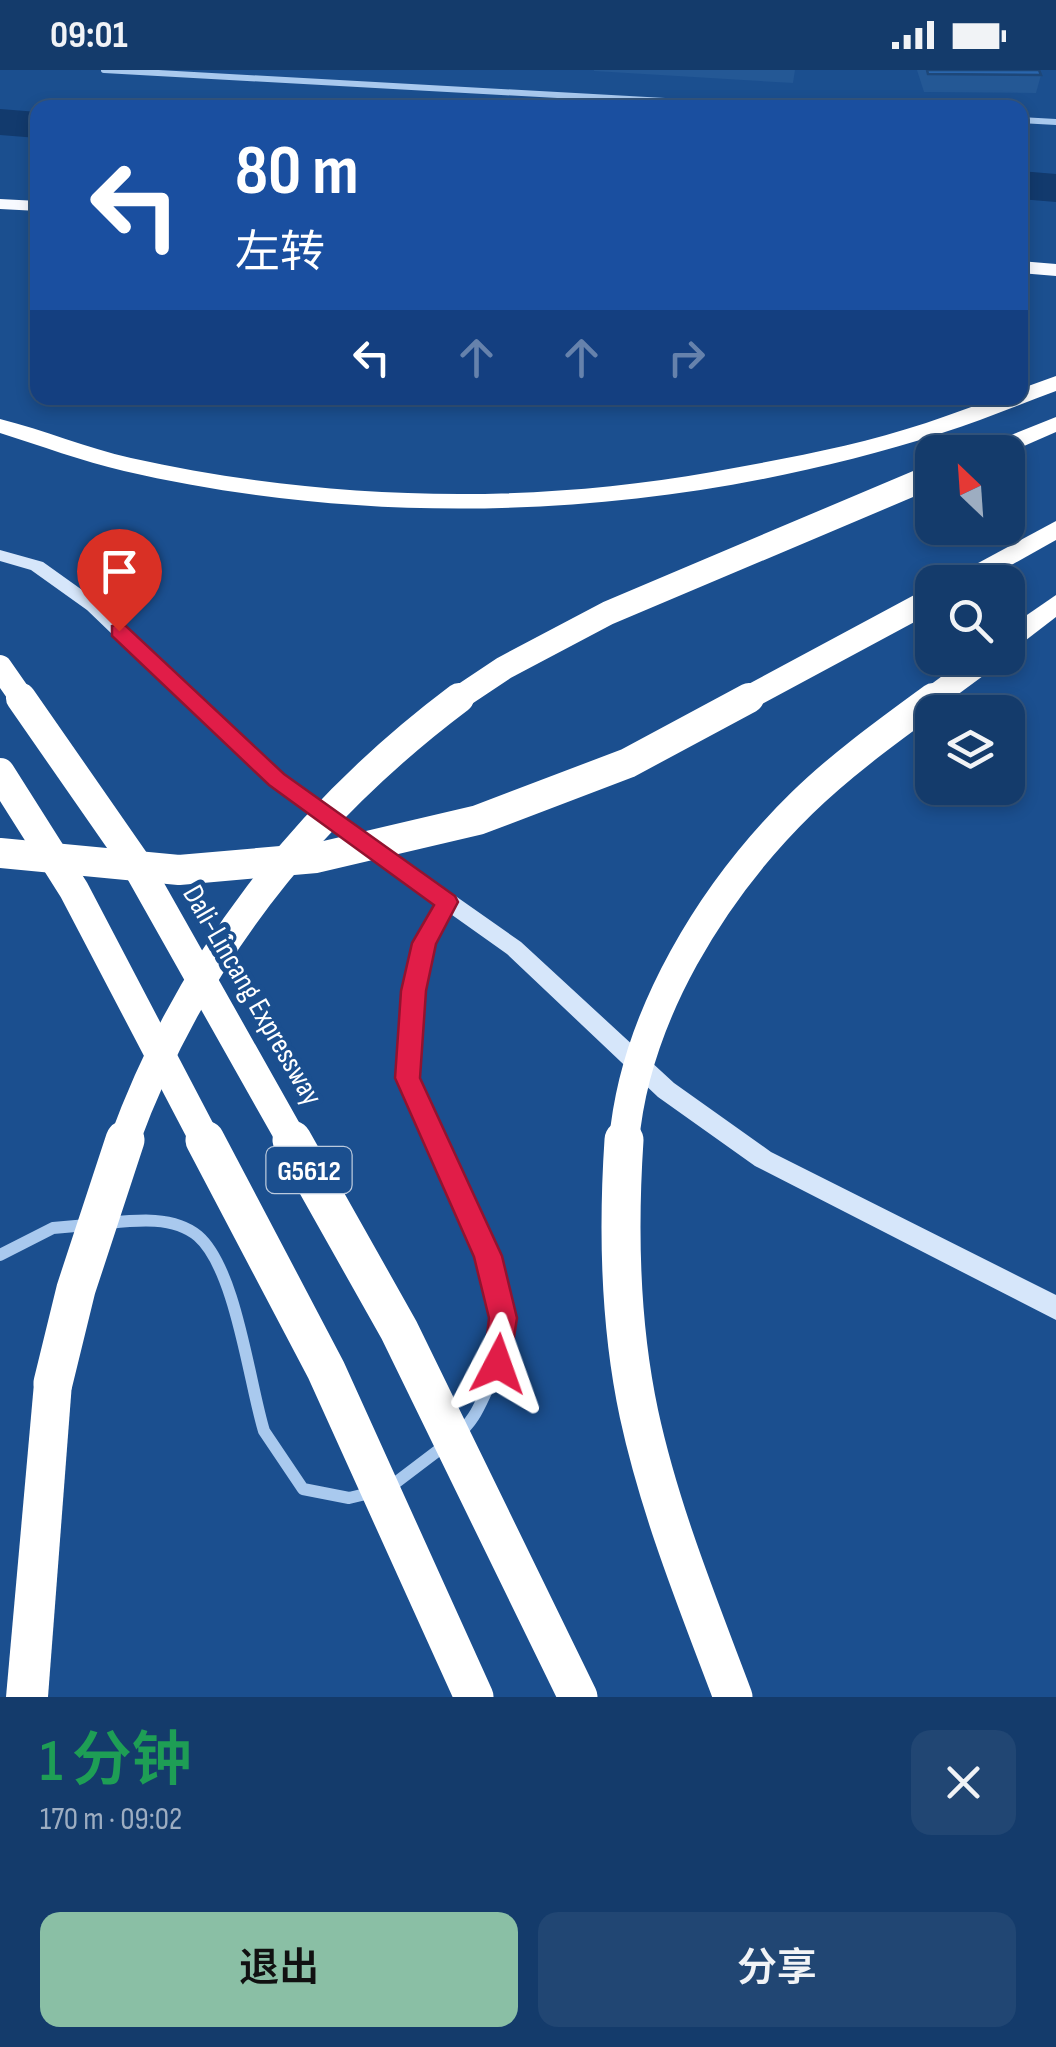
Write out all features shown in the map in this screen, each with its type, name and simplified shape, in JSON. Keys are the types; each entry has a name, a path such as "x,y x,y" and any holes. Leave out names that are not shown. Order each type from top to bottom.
{"highway":[{"path":"0,204 30,206"},
{"path":"1028,268 1056,270"},
{"path":"1028,394 1056,383"},
{"path":"0,426 98,458 190,478 394,499 510,500 704,484 828,460 999,405"},
{"path":"1025,437 1056,424"},
{"path":"27,1697 53,1383 79,1269 134,1114 176,1016 220,941 295,846 346,792 448,706 501,670 693,574 915,483"},
{"path":"993,565 1056,529"},
{"path":"1025,629 1056,604"},
{"path":"0,854 179,870 316,858 478,820 628,763 915,608"},
{"name":"Dali-Lincang Expressway","path":"0,667 134,862 399,1330 578,1697"},
{"path":"733,1697 681,1560 642,1429 624,1322 622,1202 626,1120 645,1051 673,980 712,914 758,852 802,802 965,675"},
{"name":"G5612","path":"0,773 74,890 326,1370 474,1697"}],"main road":[{"path":"0,555 37,566 92,606 276,780 514,948 666,1090 763,1159 1056,1308"}],"street":[{"path":"104,70 648,100"},
{"path":"1028,120 1056,122"},
{"path":"0,1255 53,1228 145,1219 182,1227 201,1238 212,1252 240,1329 265,1434 303,1489 349,1498 394,1486 472,1423 498,1364 503,1318 488,1256 408,1078 414,991 424,943 447,902"}],"building":[{"path":"927,70 1039,70 1041,75 928,74"}],"waterway":[{"path":"0,122 30,124"},
{"path":"1028,186 1056,188"}],"route":[{"path":"119,631 276,780 447,902 424,943 414,991 408,1078 488,1256 503,1318 498,1364"}]}
